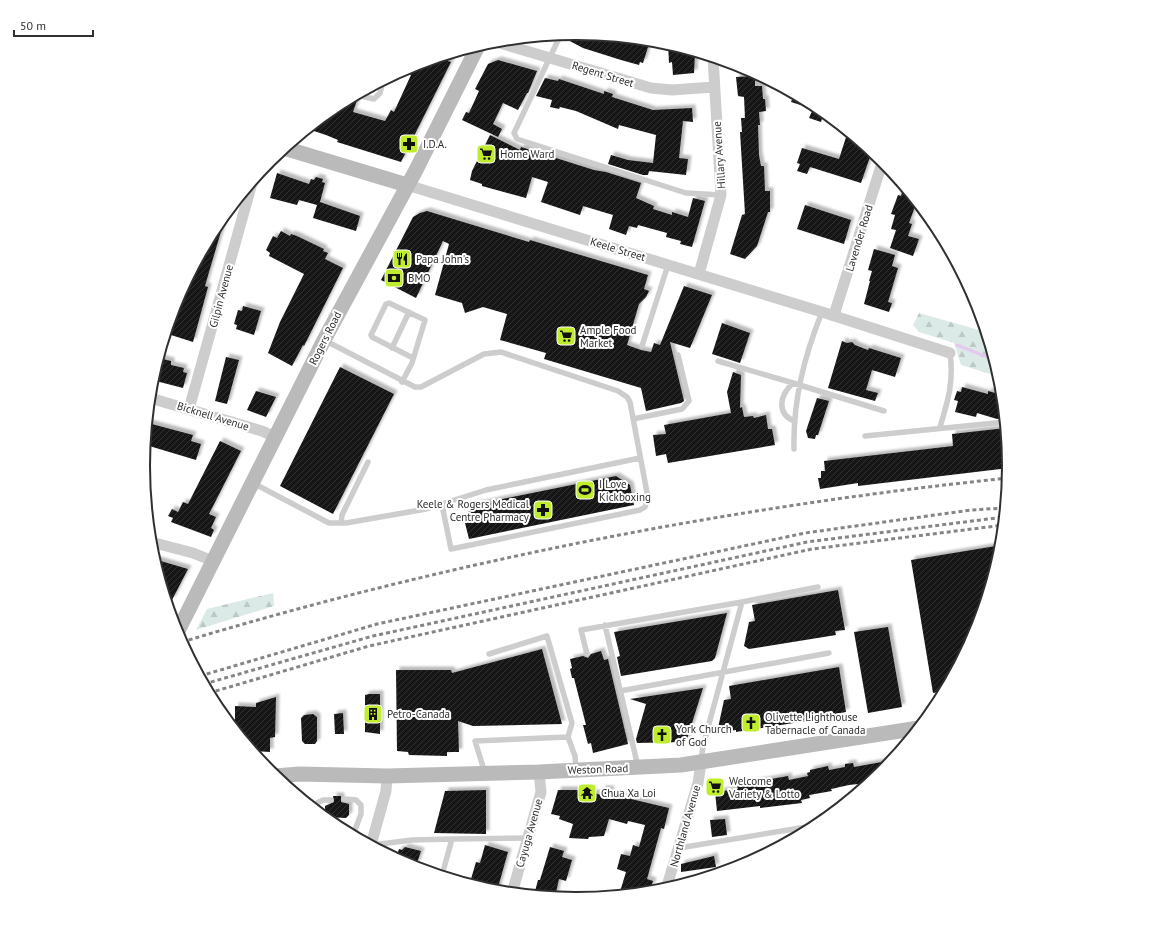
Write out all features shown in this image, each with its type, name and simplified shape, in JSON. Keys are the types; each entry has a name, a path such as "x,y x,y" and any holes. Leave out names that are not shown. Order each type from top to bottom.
{"main road":[{"name":"Rogers Road","path":"181,624 324,340 407,185 475,53"},
{"name":"Keele Street","path":"291,150 407,185"},
{"name":"Weston Road","path":"284,775 300,774 387,776 485,774 639,768 701,763 911,729"}],"street":[{"name":"Regent Street","path":"509,46 651,88 672,90 714,87"},
{"name":"Hillary Avenue","path":"699,274 721,195 713,63"},
{"name":"Lavender Road","path":"834,315 881,168"},
{"name":"Keele Street","path":"407,185 834,315 950,353"},
{"name":"Gilpin Avenue","path":"189,409 249,194"},
{"name":"Bicknell Avenue","path":"156,400 262,431 275,437"},
{"path":"158,544 193,553 213,561"},
{"name":"Northland Avenue","path":"668,882 698,783 701,763"},
{"name":"Cayuga Avenue","path":"514,887 541,792 539,772"},
{"path":"373,840 386,791 387,776"}],"lane":[{"path":"559,41 514,133 517,139 686,193 721,195"},
{"path":"364,97 374,99 380,93 381,88"},
{"path":"642,346 668,265"},
{"path":"402,382 413,358 425,320 389,303 386,304 371,335 392,348 413,358"},
{"path":"392,348 409,312"},
{"path":"794,449 796,384 822,312"},
{"path":"324,340 402,382 415,387 421,387 484,354 501,352 618,391 627,397 633,419 648,498 645,507 640,510 451,549 442,505"},
{"path":"940,428 950,393 953,371 950,353"},
{"path":"633,419 682,409 688,404 689,401 678,356"},
{"path":"718,362 884,411"},
{"path":"794,421 789,419 783,412 781,404 784,394 796,384"},
{"path":"865,436 1000,422"},
{"path":"253,483 329,523 341,523 375,519 442,505 455,499 486,490 640,458"},
{"path":"341,523 342,515 368,462"},
{"path":"587,654 581,630 818,587"},
{"path":"701,763 703,746 742,602"},
{"path":"605,625 639,768"},
{"path":"489,654 547,636 572,723 568,737 576,756 576,770"},
{"path":"620,691 829,653"},
{"path":"485,774 475,741 568,737"},
{"path":"344,799 356,800 361,805 361,814 355,830"},
{"path":"316,803 323,800 331,800"},
{"path":"678,848 800,828"},
{"path":"380,844 412,840 527,838"},
{"path":"443,870 452,839"}],"green space":[{"path":"919,313 980,330 992,375 961,365 954,343 919,332 913,325"},
{"path":"273,593 274,606 196,630 207,609"}],"building":[{"path":"568,40 604,41 648,47 643,63 640,62 639,65 583,48"},
{"path":"668,50 695,57 694,73 673,75 672,62 669,63"},
{"path":"498,60 537,71 528,93 518,110 503,103 493,124 502,129 498,137 462,120 466,112 469,113 479,91 475,89 488,64"},
{"path":"448,61 451,62 401,162 337,142 338,140 314,131 356,102 353,112 385,121 391,110 394,112 411,75 409,74 440,63"},
{"path":"749,76 755,79 755,86 762,86 766,111 759,112 759,155 761,166 764,166 765,191 770,191 770,212 768,212 757,246 745,259 730,254 742,215 745,214 740,132 742,132 741,118 745,118 744,97 738,96 736,77"},
{"path":"545,78 558,81 559,79 604,94 604,91 613,94 612,97 653,110 692,108 693,122 683,121 679,158 688,159 686,175 649,171 648,175 643,175 608,164 611,155 628,160 653,163 656,135 619,125 618,129 576,111 560,107 559,109 550,107 552,100 536,96"},
{"path":"792,99 804,106 791,102"},
{"path":"812,111 822,118 821,122 809,118"},
{"path":"490,135 520,150 521,147 641,183 636,198 654,206 653,209 672,215 672,212 688,217 693,198 705,201 692,247 680,244 681,241 666,237 667,233 638,225 637,228 629,226 626,235 609,229 613,215 583,206 580,215 541,202 548,182 532,177 526,198 482,186 482,184 470,180 472,171"},
{"path":"846,137 870,158 861,183 810,167 807,174 797,171 800,164 797,163 802,148 839,159"},
{"path":"277,173 309,184 311,179 314,180 316,177 323,179 322,182 325,183 320,202 360,216 356,231 313,218 317,205 299,200 297,205 270,198"},
{"path":"902,192 915,208 909,223 912,224 908,236 919,239 913,256 890,248 896,230 891,229 895,215 891,214 898,195 901,196"},
{"path":"805,205 851,220 844,244 797,229"},
{"path":"427,211 529,242 530,240 648,275 644,289 649,291 646,297 639,304 627,345 641,350 651,352 654,343 660,345 684,286 712,295 690,348 670,342 684,401 646,411 641,388 544,359 546,353 500,340 507,314 483,307 465,313 462,303 435,295 449,244 443,241 416,298 381,280 413,217"},
{"path":"222,230 205,286 208,287 193,342 171,335 194,278"},
{"path":"281,231 290,236 291,234 297,236 324,249 323,251 328,253 325,259 343,268 304,346 303,345 292,366 268,353 280,322 304,274 269,256 270,253 266,250 273,236 277,238"},
{"path":"874,249 895,255 892,266 898,268 888,302 892,303 889,312 864,304 872,271 868,270"},
{"path":"243,306 261,311 254,335 236,329 237,325 234,324 238,310 242,311"},
{"path":"722,323 750,333 740,363 712,354"},
{"path":"842,341 847,343 852,342 855,345 868,350 869,348 901,358 895,377 872,370 866,390 878,393 875,401 828,388"},
{"path":"226,357 239,360 227,404 215,401"},
{"path":"164,359 171,361 171,365 184,368 183,372 187,373 183,388 159,382"},
{"path":"340,367 394,394 333,514 280,486"},
{"path":"733,372 741,375 740,408 742,407 744,417 753,416 754,418 766,415 768,429 772,429 775,445 668,463 666,454 656,456 653,435 666,434 664,425 731,413 727,392"},
{"path":"962,387 988,394 988,391 996,393 1000,419 977,413 976,417 955,412 958,401 954,400 957,391 961,392"},
{"path":"256,391 276,397 266,417 247,410"},
{"path":"817,398 829,401 818,435 816,435 815,439 808,438 806,431"},
{"path":"152,424 193,435 191,441 201,444 196,460 151,446"},
{"path":"1001,429 1002,469 858,486 858,483 820,489 818,478 821,478 821,471 825,471 824,461 953,446 952,434"},
{"path":"220,441 241,451 209,514 216,517 211,528 214,530 211,537 171,522 173,518 168,516 172,509 178,512 183,502 188,504"},
{"path":"616,476 630,485 634,505 469,539 464,519 473,505"},
{"path":"995,546 988,576 970,629 959,654 937,692 933,693 911,560"},
{"path":"162,561 188,569 172,600"},
{"path":"838,590 845,630 835,631 836,635 749,649 744,646 749,622 755,621 752,605"},
{"path":"727,613 715,658 712,661 621,676 617,657 620,656 614,632"},
{"path":"888,627 902,707 868,713 854,632"},
{"path":"542,649 562,724 473,726 458,721 459,752 447,752 447,756 409,755 408,752 397,751 396,670 451,670 452,673"},
{"path":"601,651 604,660 608,659 628,744 593,753 591,743 588,744 583,725 586,725 574,678 572,678 570,659 583,656 588,658 591,654"},
{"path":"839,667 846,712 824,716 825,718 736,732 736,730 722,732 718,728 724,700 731,699 729,686"},
{"path":"703,688 687,739 683,742 637,743 636,739 646,704 630,699"},
{"name":"Petro-Canada","path":"380,694 380,734 365,732 365,695"},
{"path":"276,697 275,737 270,738 270,752 260,751 235,720 235,706 256,707 256,703"},
{"path":"343,713 344,734 335,734 334,714"},
{"path":"313,714 317,717 317,741 315,744 305,744 302,741 301,718 304,715"},
{"path":"883,762 858,785 849,785 831,789 832,791 809,795 810,798 801,800 802,803 717,811 715,792 738,789 737,785 788,776 789,780 808,776 807,773 810,772 810,770 828,766 829,770 845,767 845,764 853,763 854,767"},
{"path":"602,789 611,789 610,794 669,808 664,829 661,828 647,879 653,881 652,885 621,889 626,872 617,869 621,854 630,856 633,845 639,847 645,825 628,821 627,824 609,819 604,836 589,837 588,839 569,838 573,824 559,819 560,816 551,814 558,790 585,790 601,795"},
{"path":"486,790 486,834 434,833 445,791"},
{"path":"333,796 341,796 341,802 349,804 349,815 346,818 336,818 325,810 325,806 334,802"},
{"path":"725,819 727,835 712,837 710,820"},
{"path":"485,845 508,852 499,885 471,878 476,862 480,863"},
{"path":"405,847 421,851 418,862 398,853 399,849 402,850"},
{"path":"550,847 564,851 562,857 572,860 566,881 559,879 556,891 535,890 538,880 540,880"},
{"path":"714,856 716,867 681,872 681,864"}],"waterway":[{"path":"957,345 988,357"}],"railway":[{"path":"188,640 385,586 591,540 799,504 1002,479"},
{"path":"205,674 377,624 805,533 971,510 1000,508"},
{"path":"210,682 373,636 807,542 999,518"},
{"path":"215,691 369,646 812,549 998,526"}],"place":[{"name":"I.D.A.","path":"409,144"},
{"name":"Home Ward","path":"486,154"},
{"name":"Papa John's","path":"402,259"},
{"name":"BMO","path":"394,278"},
{"name":"Ample Food Market","path":"566,336"},
{"name":"I Love Kickboxing","path":"585,490"},
{"name":"Keele & Rogers Medical Centre Pharmacy","path":"543,510"},
{"name":"Petro-Canada","path":"373,714"},
{"name":"Olivette Lighthouse Tabernacle of Canada","path":"751,723"},
{"name":"York Church of God","path":"662,735"},
{"name":"Welcome Variety & Lotto","path":"715,787"},
{"name":"Chua Xa Loi","path":"587,793"}]}
